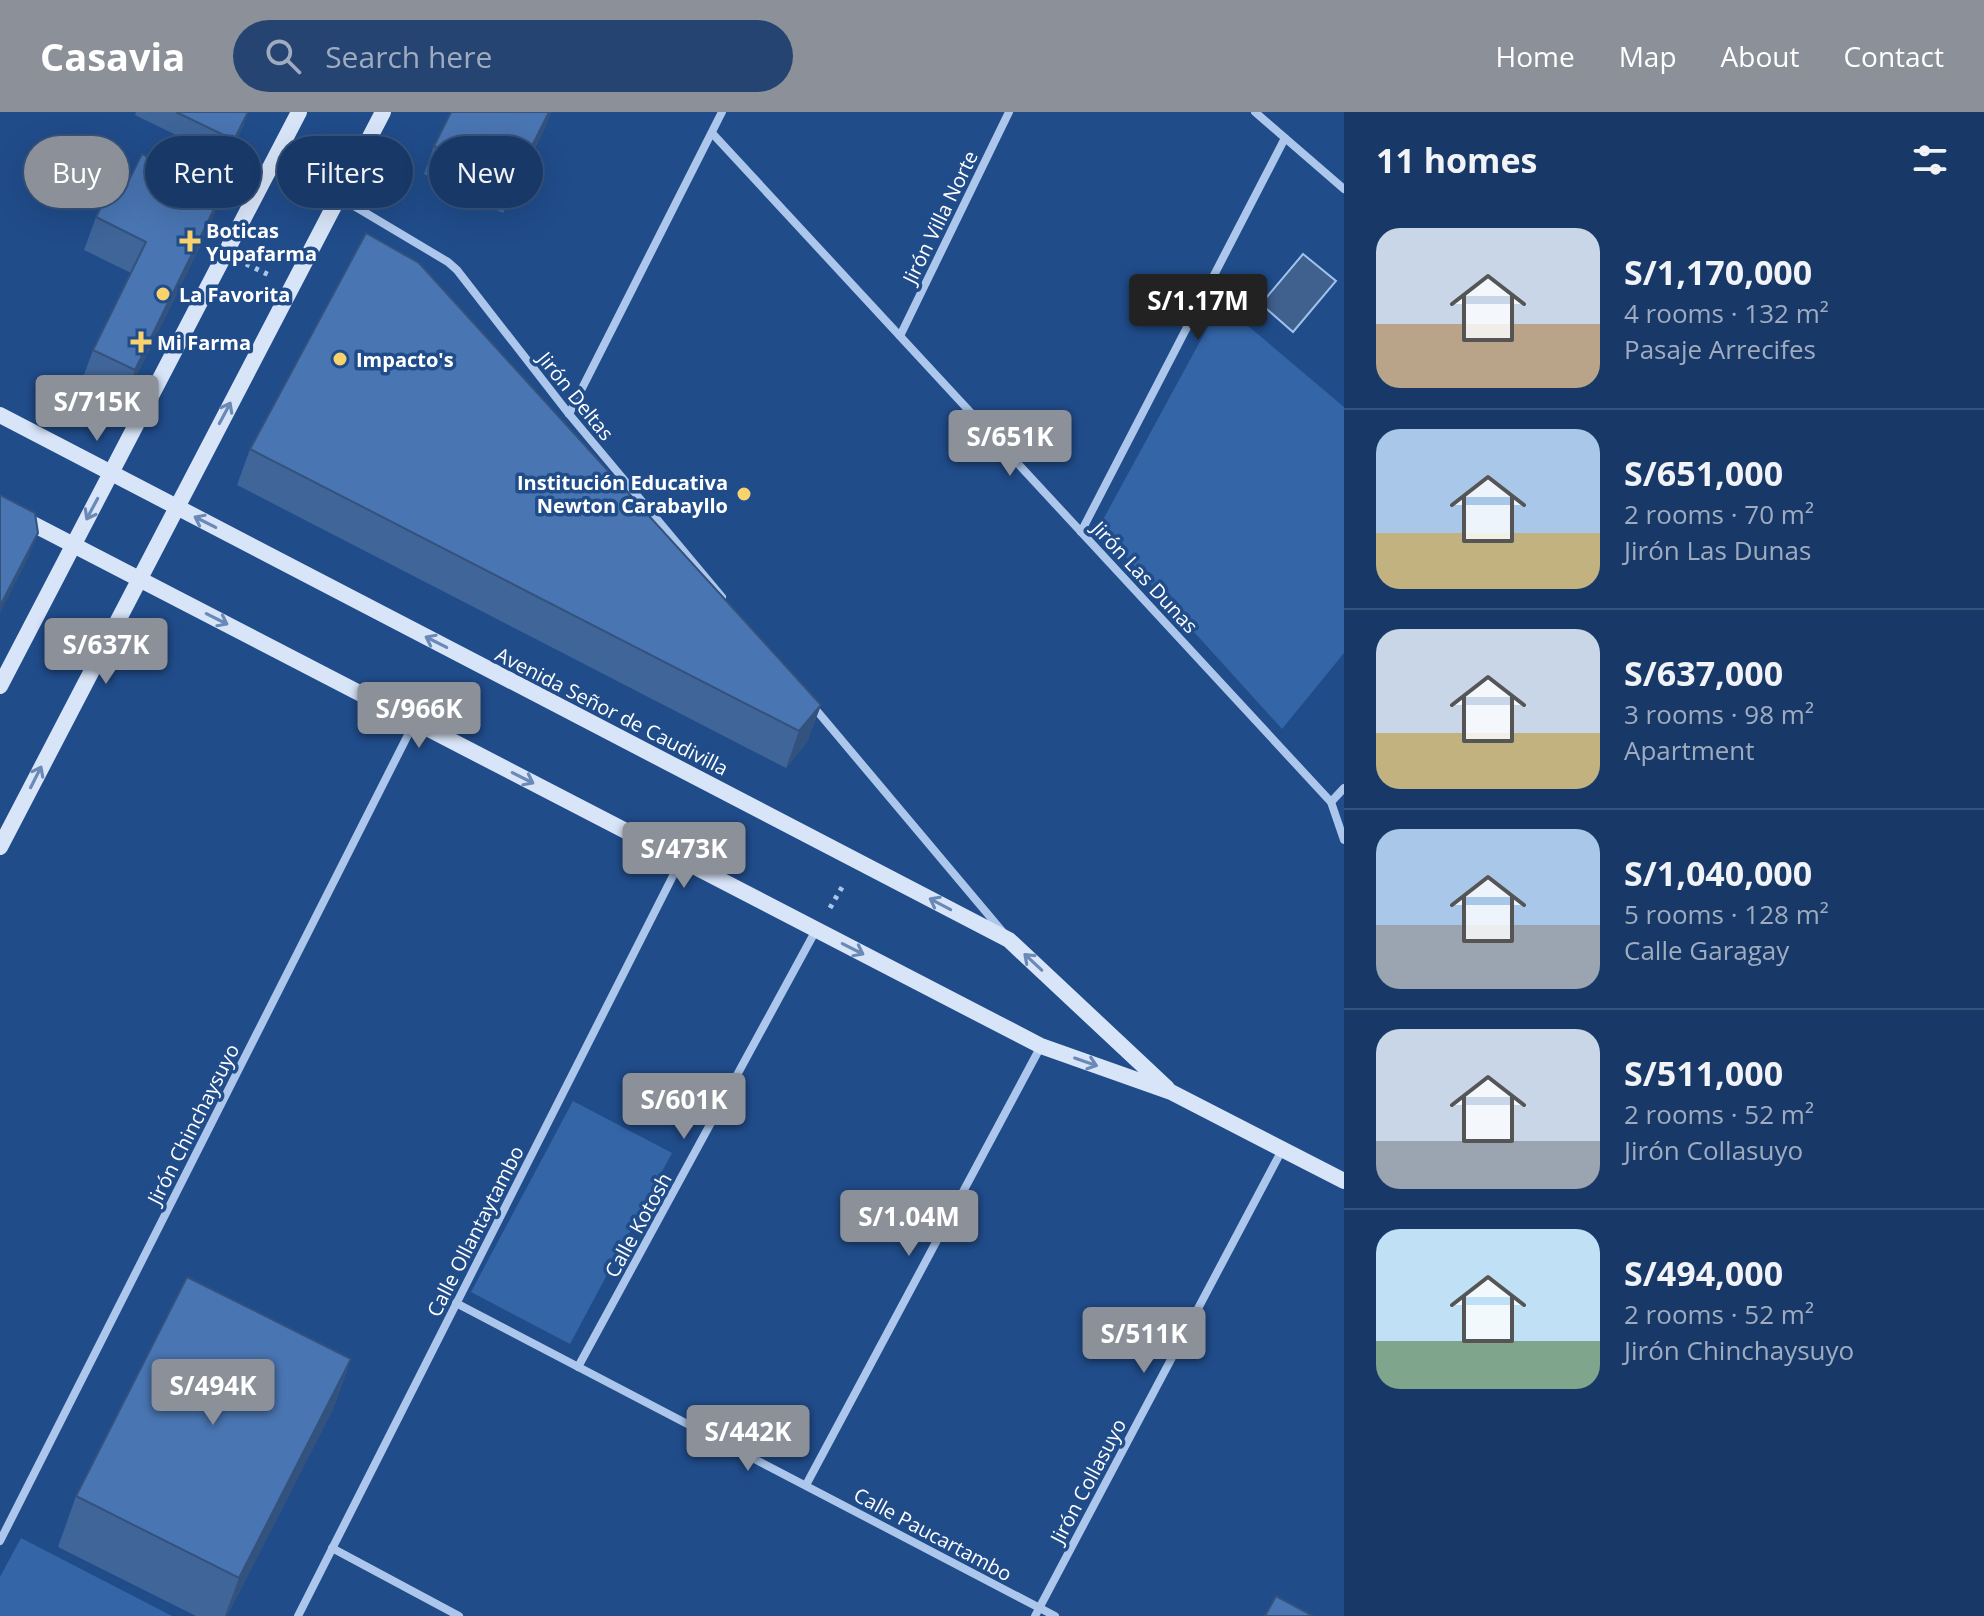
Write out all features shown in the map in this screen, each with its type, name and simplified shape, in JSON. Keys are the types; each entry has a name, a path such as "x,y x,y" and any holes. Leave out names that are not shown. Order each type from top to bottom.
{"main road":[{"path":"0,686 299,112"},
{"path":"371,136 383,112"},
{"path":"0,847 333,208"},
{"name":"Avenida Señor de Caudivilla","path":"0,415 1009,940 1171,1092"},
{"name":"Avenida Señor de Caudivilla","path":"0,507 1041,1046 1171,1092 1344,1181"}],"street":[{"path":"569,414 722,112"},
{"name":"Jirón Villa Norte","path":"900,336 1009,112"},
{"path":"1255,112 1344,189"},
{"name":"Jirón Las Dunas","path":"712,133 1331,802 1344,840"},
{"path":"1081,532 1285,138"},
{"name":"Jirón Deltas","path":"357,208 457,270 569,414 732,610"},
{"path":"804,695 1009,940"},
{"name":"Jirón Chinchaysuyo","path":"0,1541 415,721"},
{"path":"1331,802 1344,788"},
{"name":"Calle Ollantaytambo","path":"298,1616 681,860"},
{"name":"Calle Kotosh","path":"578,1367 817,930"},
{"path":"806,1485 1041,1046"},
{"name":"Jirón Collasuyo","path":"1037,1612 1282,1149"},
{"name":"Calle Paucartambo","path":"456,1303 806,1485 1037,1612 1055,1616"},
{"path":"332,1548 459,1616"}],"path":[{"path":"225,254 292,286"},
{"path":"817,930 858,861"}],"shaded area":[{"path":"1303,254 1336,281 1293,332 1261,304"},
{"path":"1221,303 1344,407 1344,653 1282,729 1099,527"},
{"path":"573,1101 672,1153 570,1344 471,1292"},
{"path":"21,1538 172,1616 0,1616 0,1577"}],"building":[{"path":"176,112 248,112 236,136 226,136"},
{"path":"451,112 549,112 537,136 439,136"},
{"path":"142,154 145,155 145,208 215,208 135,370 93,350 146,242 96,217 100,208 129,208 129,180"},
{"path":"366,233 419,263 821,705 799,731 250,449"},
{"path":"0,495 35,513 38,533 0,606"},
{"path":"187,1277 351,1359 239,1578 76,1496"},
{"path":"1276,1596 1313,1616 1265,1616"}],"place":[{"name":"Boticas Yupafarma","path":"190,241"},
{"name":"La Favorita","path":"163,294"},
{"name":"Mi Farma","path":"141,342"},
{"name":"Impacto's","path":"340,359"},
{"name":"Institución Educativa Newton Carabayllo","path":"744,494"}]}
